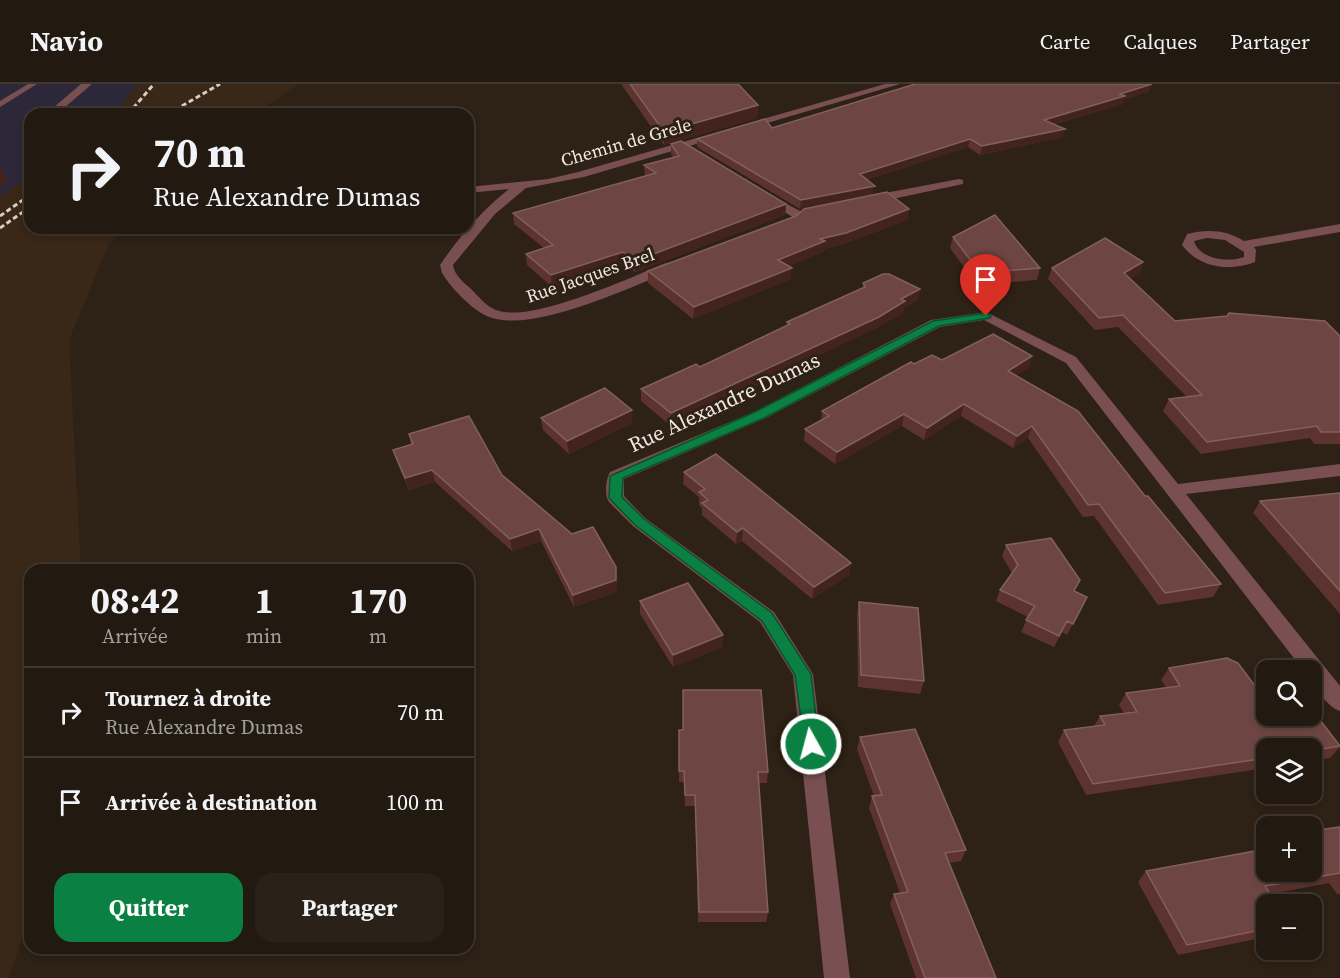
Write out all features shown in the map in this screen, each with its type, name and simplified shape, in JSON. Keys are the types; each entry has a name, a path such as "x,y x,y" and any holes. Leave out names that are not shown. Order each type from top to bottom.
{"street":[{"path":"58,108 87,84"},
{"name":"Chemin de Grele","path":"474,189 522,185 580,175 895,84"},
{"path":"681,146 701,157"},
{"path":"855,203 959,182"},
{"name":"Rue Jacques Brel","path":"474,229 501,200 522,185"},
{"path":"759,192 799,217"},
{"path":"1245,245 1340,228"},
{"name":"Rue Jacques Brel","path":"470,234 446,265 450,275 485,310 498,316 517,318 552,311 682,262"},
{"name":"Rue Alexandre Dumas","path":"837,978 803,674 767,617 639,522 615,498 616,476 760,415 936,323 986,316 1071,360 1340,702"},
{"path":"1173,490 1340,470"}],"lane":[{"path":"0,105 33,84"}],"shaded area":[{"path":"0,84 137,84 119,108 24,108 24,178 0,197"},
{"path":"137,84 299,84 264,108 119,108"},
{"path":"24,178 24,234 119,234 109,244 69,340 81,564 24,564 24,932 9,978 0,978 0,197"}],"building":[{"path":"630,84 738,84 758,105 664,132"},
{"path":"915,84 1152,84 1120,94 1125,96 1044,120 1065,129 982,146 970,139 860,174 875,186 801,200 697,139 765,119 772,128"},
{"path":"681,141 786,204 635,261 623,252 551,275 526,254 553,245 513,213 656,173 644,165 679,156 671,144"},
{"path":"887,192 909,209 846,233 820,239 825,241 778,260 792,268 694,307 648,271 796,216 804,209"},
{"path":"995,215 1040,268 980,273 953,237"},
{"path":"1105,238 1143,262 1124,273 1175,321 1227,316 1229,313 1325,321 1340,336 1340,432 1321,432 1317,426 1207,442 1169,399 1202,395 1123,315 1099,318 1052,268"},
{"path":"883,274 889,274 920,289 901,299 905,301 879,317 671,413 641,389 696,364 700,367 790,324 787,322 865,287 863,283"},
{"path":"993,334 1032,356 1008,371 1078,411 1145,496 1148,496 1221,584 1165,593 1099,504 1088,505 1032,426 1017,436 964,404 927,428 904,414 837,452 805,429 829,416 822,411 911,362 914,364 932,355 942,360"},
{"path":"605,388 632,410 567,441 541,418"},
{"path":"469,416 502,475 572,534 593,527 616,567 616,580 573,595 539,529 510,539 432,470 405,478 393,450 413,444 409,434"},
{"path":"716,454 851,563 814,587 743,528 737,532 702,503 708,500 699,492 705,489 684,472"},
{"path":"1340,493 1340,591 1260,501"},
{"path":"1051,538 1080,580 1074,591 1087,597 1073,624 1067,621 1059,636 1026,620 1035,606 1000,590 1018,565 1006,545"},
{"path":"688,583 723,635 673,655 640,601"},
{"path":"859,602 918,608 924,681 861,675"},
{"path":"1227,658 1238,663 1256,687 1256,726 1322,726 1322,723 1340,746 1322,749 1322,738 1256,738 1256,760 1093,784 1064,730 1105,725 1100,716 1137,712 1126,693 1180,686 1169,668"},
{"path":"683,690 761,690 768,772 758,772 768,912 699,912 695,795 685,795 684,771 679,771 679,730 683,730"},
{"path":"915,729 966,850 945,853 996,978 925,978 894,894 908,892 872,796 882,795 860,737"},
{"path":"1340,827 1340,873 1322,876 1322,829"},
{"path":"1256,851 1256,882 1288,882 1265,886 1270,894 1256,894 1256,931 1187,945 1146,871"}],"railway":[{"path":"133,108 154,84"},
{"path":"178,108 220,84"},
{"path":"0,216 24,199"},
{"path":"0,228 24,211"}],"route":[{"path":"811,744 803,674 767,617 639,522 615,498 616,476 760,415 936,323 986,316"}]}
